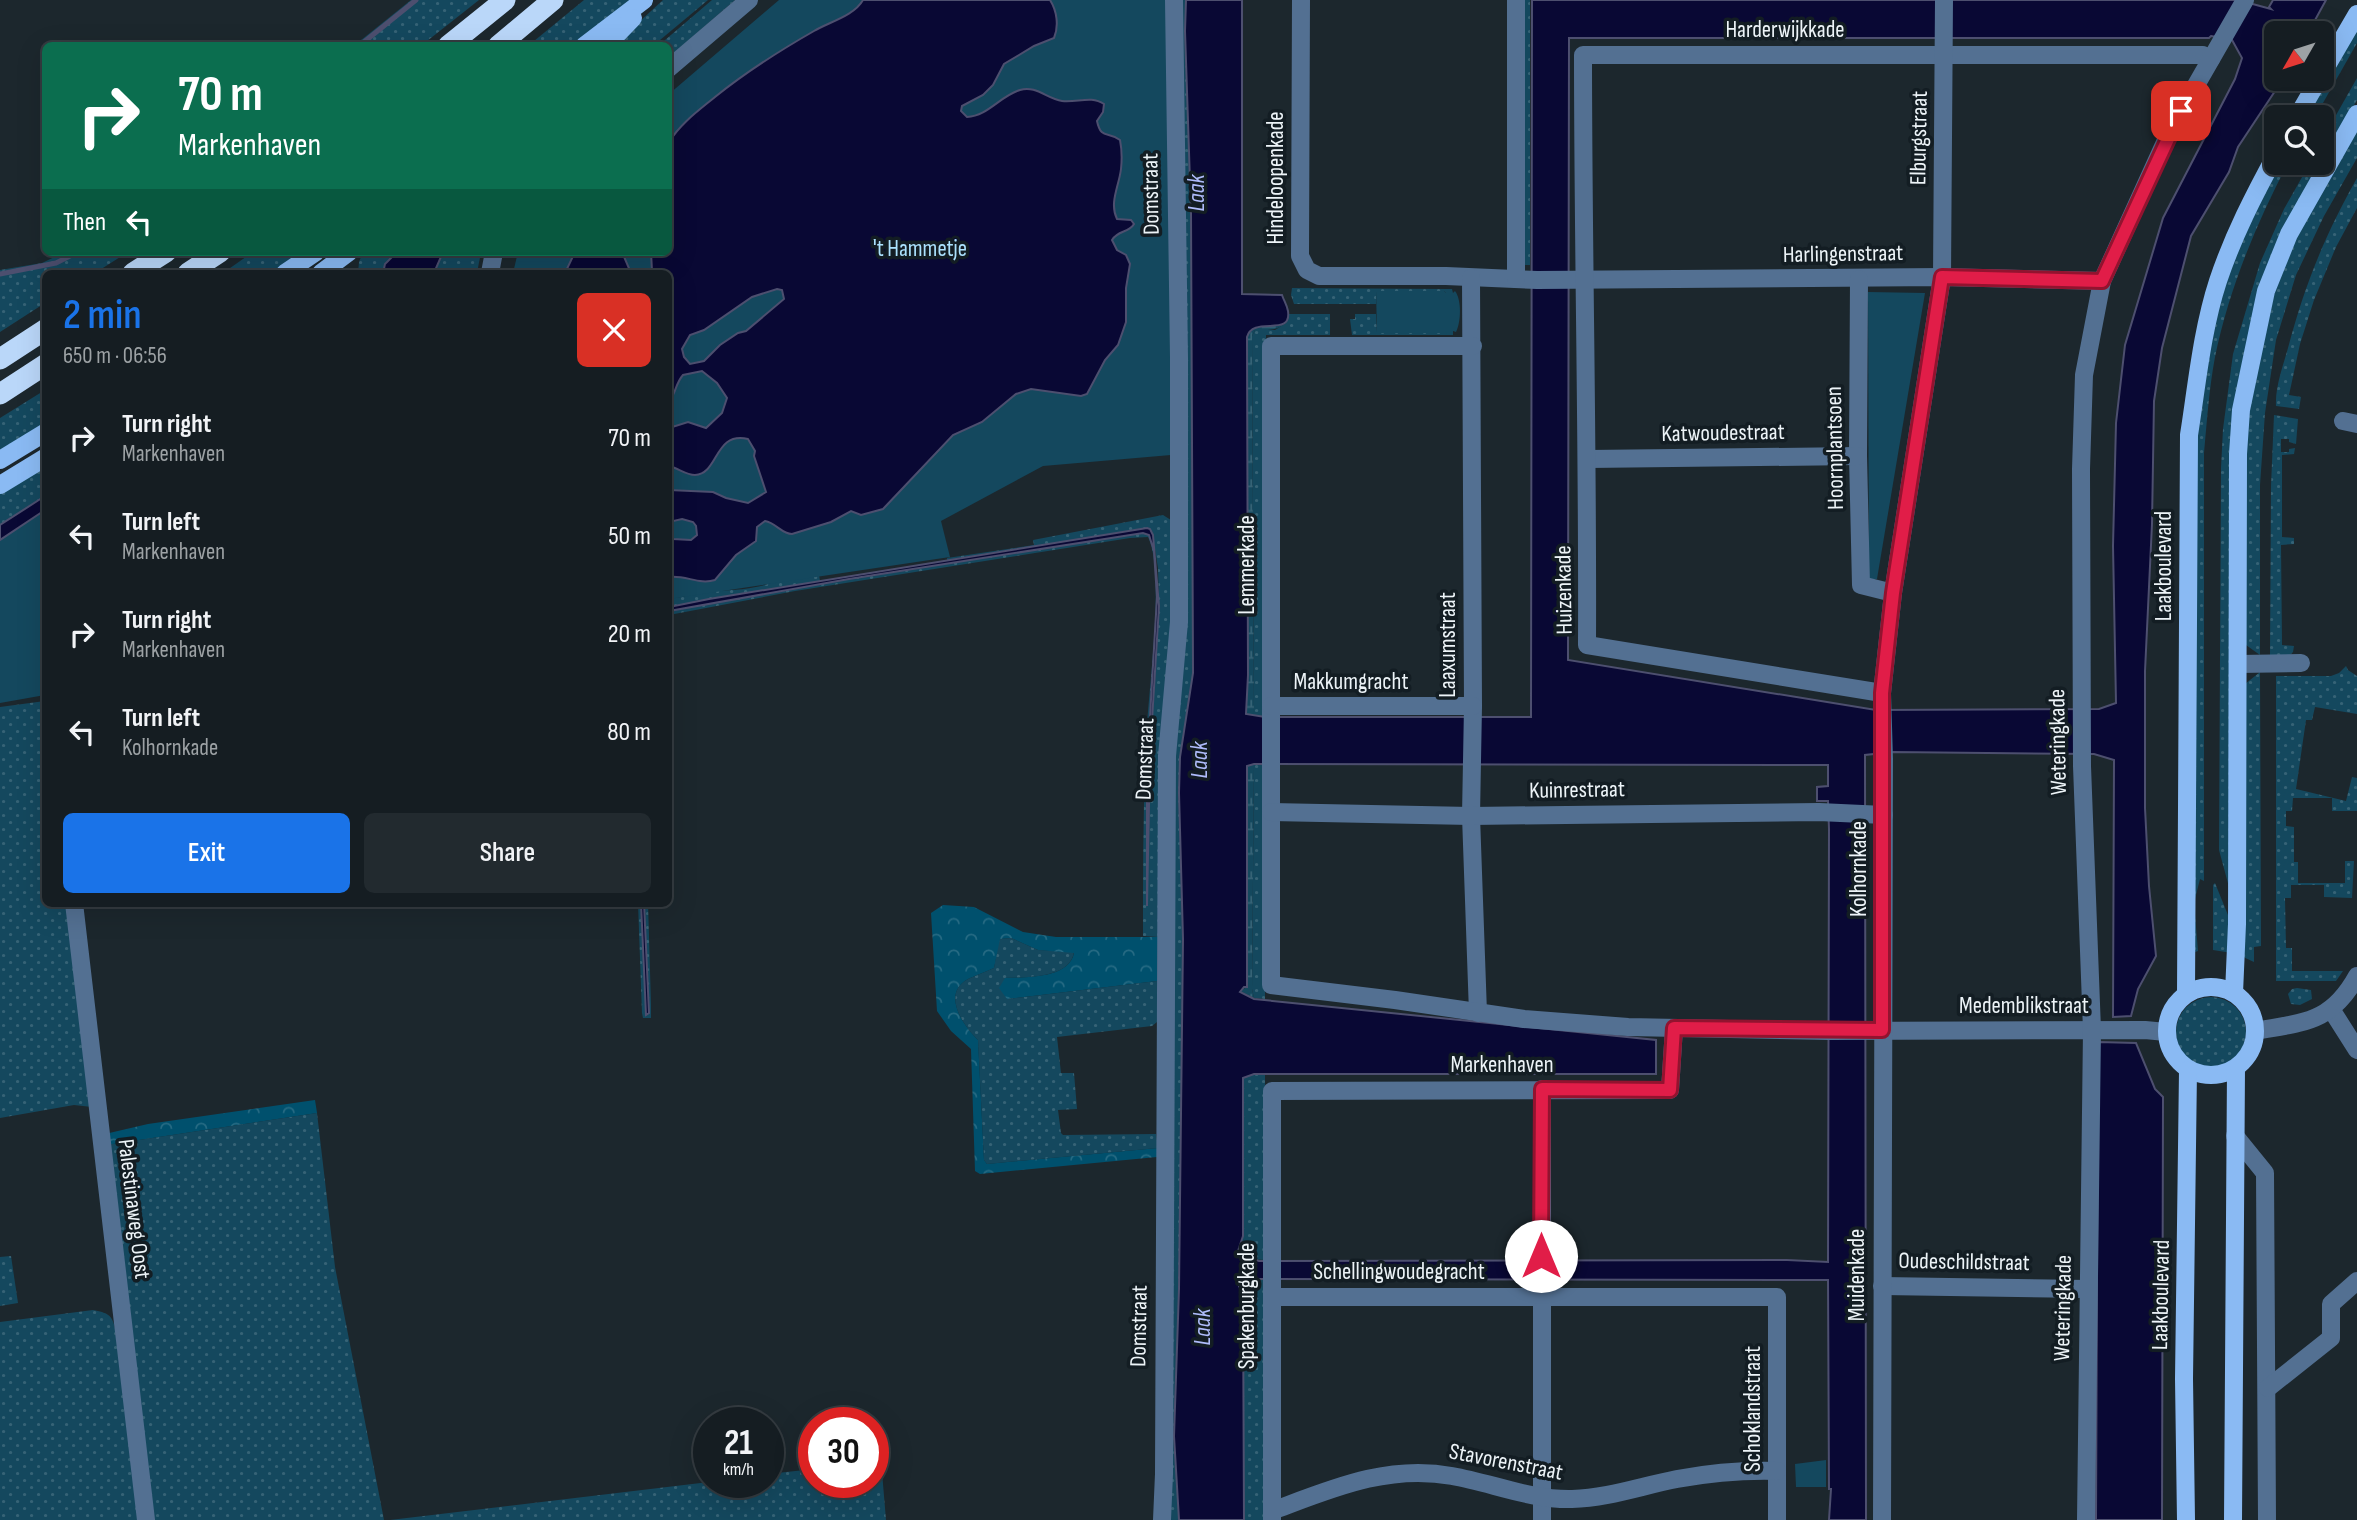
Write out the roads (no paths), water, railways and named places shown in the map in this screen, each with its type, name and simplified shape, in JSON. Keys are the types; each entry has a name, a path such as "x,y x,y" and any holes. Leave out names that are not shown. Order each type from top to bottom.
{"highway":[{"path":"453,42 505,0"},
{"path":"503,42 552,0"},
{"path":"138,270 160,256"},
{"path":"193,270 214,256"},
{"path":"0,359 42,332"},
{"path":"0,394 42,367"}],"main road":[{"path":"589,42 644,0"},
{"path":"610,42 651,0"},
{"path":"2334,53 2357,14"},
{"path":"2234,993 2237,924 2238,454 2241,410 2266,291 2289,234 2357,114"},
{"name":"Laakboulevard","path":"2186,995 2189,435 2200,360 2217,283 2244,214 2265,175"},
{"path":"329,270 345,256"},
{"path":"291,270 308,262"},
{"path":"0,460 42,434"},
{"path":"0,485 42,459"},
{"path":"2207,987 2234,993 2245,1003 2253,1016 2256,1031 2246,1058 2236,1069 2217,1076 2188,1070 2177,1060 2169,1047 2166,1032 2172,1011 2186,995 2207,987"},
{"path":"2233,1520 2236,1069"},
{"name":"Laakboulevard","path":"2186,1520 2184,1379 2188,1070"}],"street":[{"path":"672,66 749,0"},
{"name":"Domstraat","path":"1162,1520 1167,756 1179,609 1174,0"},
{"name":"Hindeloopenkade","path":"1301,0 1300,256 1307,270 1319,276 1584,281"},
{"path":"1516,0 1516,279"},
{"name":"Elburgstraat","path":"1942,277 1945,54 1943,2"},
{"name":"Weteringkade","path":"2086,1520 2088,1289 2099,1030 2082,766 2081,469 2084,375 2102,281 2172,127 2242,4"},
{"name":"Harderwijkkade","path":"1584,281 1583,55 2203,55 2211,59"},
{"path":"308,262 326,270"},
{"path":"1882,700 1893,593 1942,277"},
{"name":"Harlingenstraat","path":"1584,281 1942,277 2102,281"},
{"name":"Laaxumstraat","path":"1471,278 1471,816 1478,1013"},
{"name":"Hoornplantsoen","path":"1859,279 1858,456 1861,585 1893,593"},
{"name":"Huizenkade","path":"1584,281 1588,459 1587,645 1882,700"},
{"name":"Lemmerkade","path":"1271,985 1271,346 1473,346"},
{"name":"Katwoudestraat","path":"1588,459 1858,456"},
{"path":"2238,664 2301,663"},
{"name":"Kolhornkade","path":"1875,1031 1877,814 1884,759 1882,700"},
{"name":"Makkumgracht","path":"1271,706 1473,711"},
{"name":"Kuinrestraat","path":"1271,812 1471,816 1877,814"},
{"name":"Palestinaweg Oost","path":"74,907 146,1520"},
{"name":"Markenhaven","path":"1271,985 1524,1019 1674,1028 1875,1031"},
{"path":"2256,1031 2314,1019 2331,1009 2354,988"},
{"path":"2331,1009 2357,1050"},
{"name":"Markenhaven","path":"1272,1091 1670,1090 1674,1028"},
{"name":"Medemblikstraat","path":"1875,1031 2166,1032"},
{"name":"Muidenkade","path":"1875,1031 1882,1286 1882,1520"},
{"path":"1542,1089 1542,1520"},
{"name":"Spakenburgkade","path":"1272,1091 1272,1516"},
{"path":"2235,1136 2265,1173 2267,1520"},
{"path":"2268,1388 2331,1338 2331,1304 2357,1281"},
{"name":"Oudeschildstraat","path":"1882,1286 2088,1289"},
{"name":"Schellingwoudegracht","path":"1272,1291 1541,1289 1777,1297"},
{"name":"Schoklandstraat","path":"1777,1297 1777,1520"},
{"name":"Stavorenstraat","path":"1272,1516 1357,1480 1405,1472 1444,1475 1558,1499 1595,1497 1696,1476 1738,1471 1777,1471"}],"water":[{"name":"'t Hammetje","path":"863,0 1050,0 1056,19 1054,38 1034,46 1004,64 993,85 983,95 962,106 961,111 967,117 974,116 1013,93 1026,89 1062,101 1089,100 1104,104 1103,112 1097,121 1099,127 1103,133 1120,140 1121,147 1115,213 1117,219 1131,220 1134,224 1112,240 1117,250 1126,255 1130,264 1126,288 1126,322 1118,345 1105,360 1087,394 1081,396 1031,389 1016,394 982,422 953,435 883,509 861,515 851,511 831,522 792,534 765,521 757,527 756,541 736,555 715,580 672,577 672,538 691,540 697,535 693,522 682,519 673,521 672,524 672,490 713,492 748,503 766,492 754,456 755,451 748,439 737,438 729,441 703,473 692,475 672,467 672,427 688,422 706,428 722,413 727,398 717,383 702,371 683,375 672,396 672,270 652,270 651,256 672,256 672,138 690,118 739,79 788,46 847,14","holes":["777,289 782,290 784,299 746,331 720,345 704,361 690,364 684,357 682,349 690,335 704,330 752,297"]},
{"name":"Laak","path":"1186,0 1242,0 1242,294 1282,295 1288,311 1288,319 1284,323 1256,327 1247,337 1246,714 1265,717 1531,717 1532,0 2238,0 2271,9 2269,7 2273,0 2326,0 2315,21 2264,21 2264,91 2275,91 2238,147 2229,172 2191,236 2162,348 2154,401 2145,671 2145,808 2156,956 2138,989 2131,1016 2113,1017 2114,760 2094,754 1893,752 1865,755 1866,1520 1829,1520 1831,1489 1828,1280 1254,1279 1239,1286 1243,1295 1244,1520 1179,1520 1174,1436 1179,1289 1183,939 1179,793 1180,757 1193,673 1191,212","holes":["2211,36 2232,40 2242,58 2235,79 2163,218 2125,345 2116,423 2113,546 2116,703 2099,709 1876,710 1568,660 1569,38","1828,765 1828,786 1817,787 1817,801 1828,801 1829,829 1828,1262 1259,1261 1237,1254 1243,1236 1243,1078 1254,1074 1656,1074 1656,1040 1254,999 1240,992 1247,987 1247,766"]},
{"path":"393,256 441,256 435,270 384,270 385,264"},
{"path":"573,256 624,256 630,270 566,270"},
{"path":"42,498 42,512 0,540 0,525"},
{"path":"1150,529 1153,535 1159,606 1150,753 1147,906 1147,768 1157,597 1154,551 1149,535 1143,533 849,579 672,610 672,606"},
{"path":"641,907 644,907 649,1013 646,1015"},
{"path":"2098,1042 2136,1043 2155,1089 2163,1097 2162,1520 2096,1520"}],"waterway":[{"path":"364,42 416,0"},
{"path":"0,274 56,263 70,256"}]}
